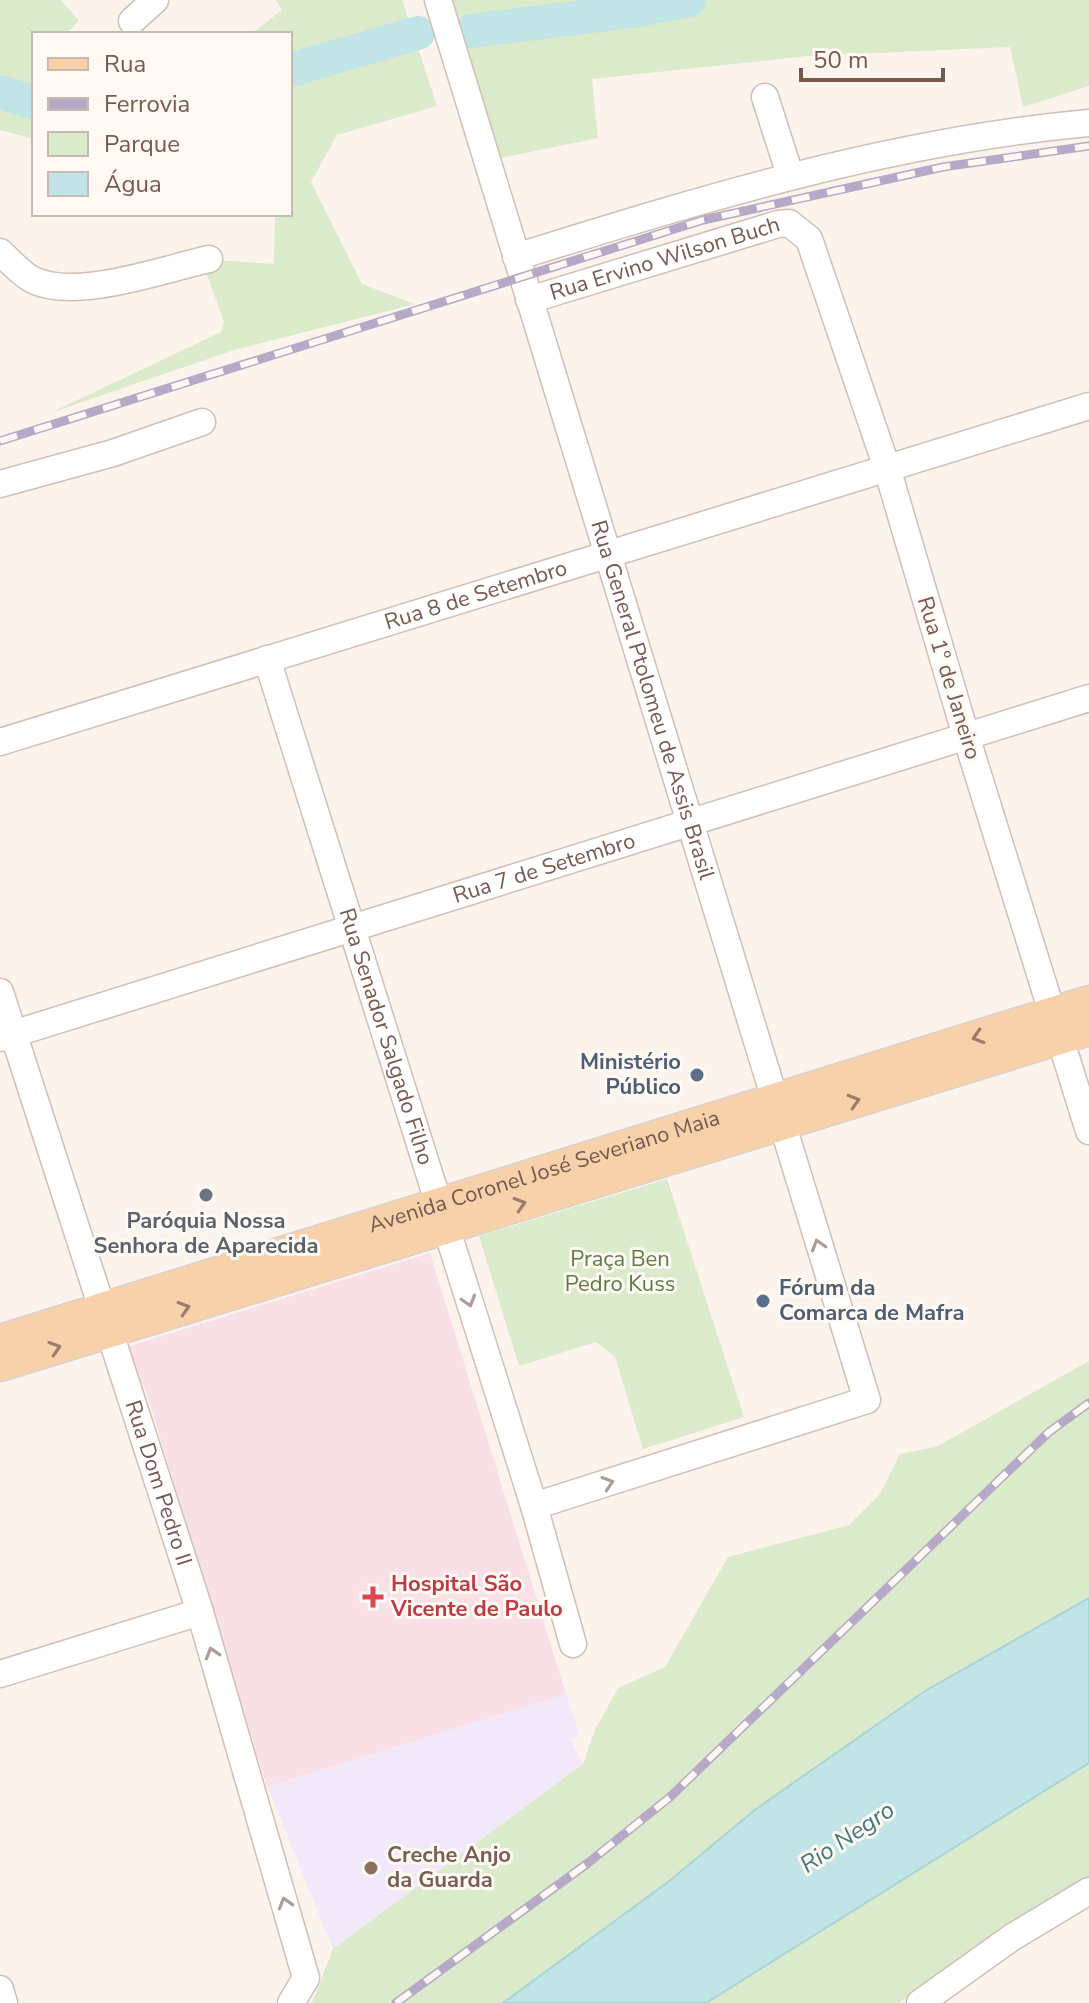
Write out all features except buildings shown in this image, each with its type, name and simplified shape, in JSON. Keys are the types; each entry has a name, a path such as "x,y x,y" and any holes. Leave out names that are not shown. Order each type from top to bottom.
{"main road":[{"name":"Avenida Coronel José Severiano Maia","path":"0,1365 106,1320 776,1112 1067,1027 1089,1002"},
{"name":"Avenida Coronel José Severiano Maia","path":"0,1341 106,1320"}],"street":[{"path":"132,21 155,0"},
{"name":"Rua General Ptolomeu de Assis Brasil","path":"438,0 776,1112 867,1400 534,1506"},
{"path":"765,97 790,175"},
{"path":"516,257 790,175 955,140 1089,123"},
{"name":"Rua Ervino Wilson Buch","path":"529,300 778,224 789,223 800,230"},
{"name":"Rua 1º de Janeiro","path":"800,230 815,253 887,468 966,736 1067,1027 1089,1131"},
{"path":"0,252 33,280 56,286 104,284 209,259"},
{"name":"Rua 8 de Setembro","path":"0,742 1089,406"},
{"path":"0,484 113,453 202,422"},
{"name":"Rua Senador Salgado Filho","path":"267,659 534,1506 573,1644"},
{"name":"Rua 7 de Setembro","path":"7,1036 1089,698"},
{"name":"Rua Dom Pedro II","path":"0,992 7,1036 106,1320 200,1612 306,1978 291,2003"},
{"path":"0,1674 200,1612"},
{"path":"920,2003 1011,1938 1089,1891"},
{"path":"0,1990 4,2003"}],"shaded area":[{"name":"Hospital São Vicente de Paulo","path":"430,1253 566,1694 267,1787 144,1385 138,1387 126,1347"},
{"name":"Creche Anjo da Guarda","path":"566,1694 580,1735 571,1739 583,1764 333,1949 268,1787"}],"green space":[{"path":"0,0 61,0 79,21 67,32 32,32 32,138 0,130"},
{"path":"276,0 402,0 437,106 337,135 311,182 362,284 415,304 234,350 50,413 221,332 224,322 206,272 213,260 274,264 275,216 292,216 292,32 254,32 282,10"},
{"path":"448,0 1089,0 1089,86 1023,107 1010,47 808,56 592,79 598,138 496,159"},
{"name":"Praça Ben Pedro Kuss","path":"667,1179 744,1417 643,1449 615,1357 596,1342 519,1366 479,1236"},
{"path":"1089,1361 1089,1598 925,1691 756,1809 668,1882 503,2003 312,2003 333,1949 583,1764 595,1730 618,1688 665,1667 728,1557 849,1525 880,1494 900,1454 936,1447"},
{"path":"1089,1763 1089,1878 983,1944 899,2003 706,2003"}],"water":[{"name":"Rio Negro","path":"1089,1598 1089,1763 706,2003 503,2003 668,1882 756,1809 925,1691"}],"waterway":[{"path":"471,31 632,11 689,0"},
{"path":"292,69 418,33"},
{"path":"0,92 32,102"}],"railway":[{"path":"0,441 703,220 943,167 1089,146"},
{"path":"396,2003 588,1863 670,1797 1049,1432 1089,1403"}],"place":[{"name":"Ministério Público","path":"697,1075"},
{"name":"Paróquia Nossa Senhora de Aparecida","path":"206,1195"},
{"name":"Fórum da Comarca de Mafra","path":"763,1301"},
{"name":"Hospital São Vicente de Paulo","path":"373,1597"},
{"name":"Creche Anjo da Guarda","path":"371,1868"}]}
